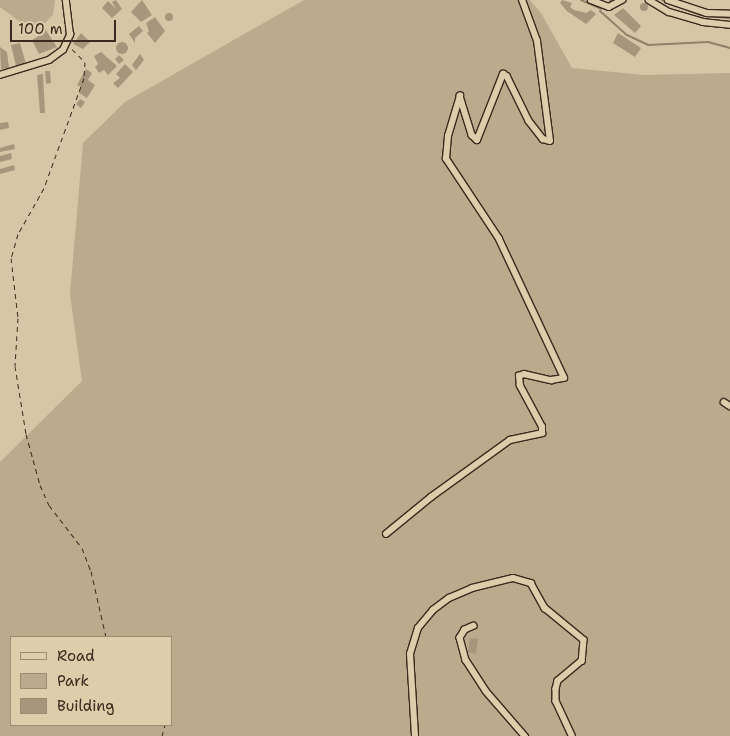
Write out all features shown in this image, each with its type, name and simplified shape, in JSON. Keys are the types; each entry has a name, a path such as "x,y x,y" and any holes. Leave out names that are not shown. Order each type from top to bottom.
{"street":[{"path":"0,74 50,60 58,55 70,35 66,0"},
{"path":"386,534 431,496 510,440 542,433 542,427 520,386 519,376 564,378 499,240 446,159 446,142 460,96 472,135 477,140 503,74 529,121 543,139 550,141 537,41 522,0"},
{"path":"591,0 610,7 622,0"},
{"path":"649,0 670,12 703,22 730,24"},
{"path":"668,0 707,13 730,14"},
{"path":"724,402 730,406"},
{"path":"414,736 410,654 418,628 433,610 449,598 472,588 512,578 531,583 546,608 584,640 582,661 558,681 556,689 556,700 572,736"},
{"path":"474,626 465,630 460,638 466,660 486,690 525,736"}],"path":[{"path":"66,43 85,62 85,72 73,115 44,188 18,234 12,258 18,318 15,366 26,434 40,485 49,505 82,548 91,571 106,636"}],"green space":[{"path":"0,0 55,0 53,15 35,33 0,7"},
{"path":"304,0 530,0 541,13 572,68 644,75 730,73 730,736 0,736 0,462 82,381 70,294 83,143 125,102"}],"building":[{"path":"116,0 122,9 112,18 102,8 108,1 116,9 112,2"},
{"path":"142,0 152,15 141,22 131,12"},
{"path":"562,0 572,3 570,7 574,10 586,13 591,10 596,14 586,24 567,11 560,3"},
{"path":"644,3 648,7 644,11 640,7"},
{"path":"623,8 641,26 635,33 614,15"},
{"path":"169,13 173,17 169,21 165,17"},
{"path":"155,17 165,31 155,43 147,33 149,31 146,23"},
{"path":"139,26 143,31 135,38 135,43 129,34"},
{"path":"45,29 57,47 39,54 32,40 44,33"},
{"path":"81,33 90,42 83,49 73,44"},
{"path":"618,33 641,48 635,57 613,43"},
{"path":"120,42 124,42 128,48 124,54 120,54 116,50 116,46"},
{"path":"20,43 26,64 16,66 11,45"},
{"path":"0,47 7,52 9,68 1,69"},
{"path":"101,52 117,66 108,75 104,70 99,73 95,67 98,64 94,56"},
{"path":"140,54 144,60 136,70 132,65"},
{"path":"119,55 124,60 119,64 115,59"},
{"path":"125,64 133,72 118,88 113,83 120,78 116,74"},
{"path":"86,69 92,73 88,80 95,85 87,98 79,93 81,87 77,85"},
{"path":"45,71 50,71 51,83 46,84"},
{"path":"43,74 45,113 40,113 37,75"},
{"path":"80,99 85,102 81,108 76,104"},
{"path":"8,122 9,128 0,130 0,123"},
{"path":"14,144 15,149 0,152 0,148"},
{"path":"11,153 12,159 0,162 0,156"},
{"path":"14,165 15,170 0,174 0,169"},
{"path":"470,638 478,639 476,654 468,652"}],"waterway":[{"path":"581,0 601,9"},
{"path":"662,0 700,15 730,18"},
{"path":"600,11 627,35 648,45 708,42 730,48"}]}
